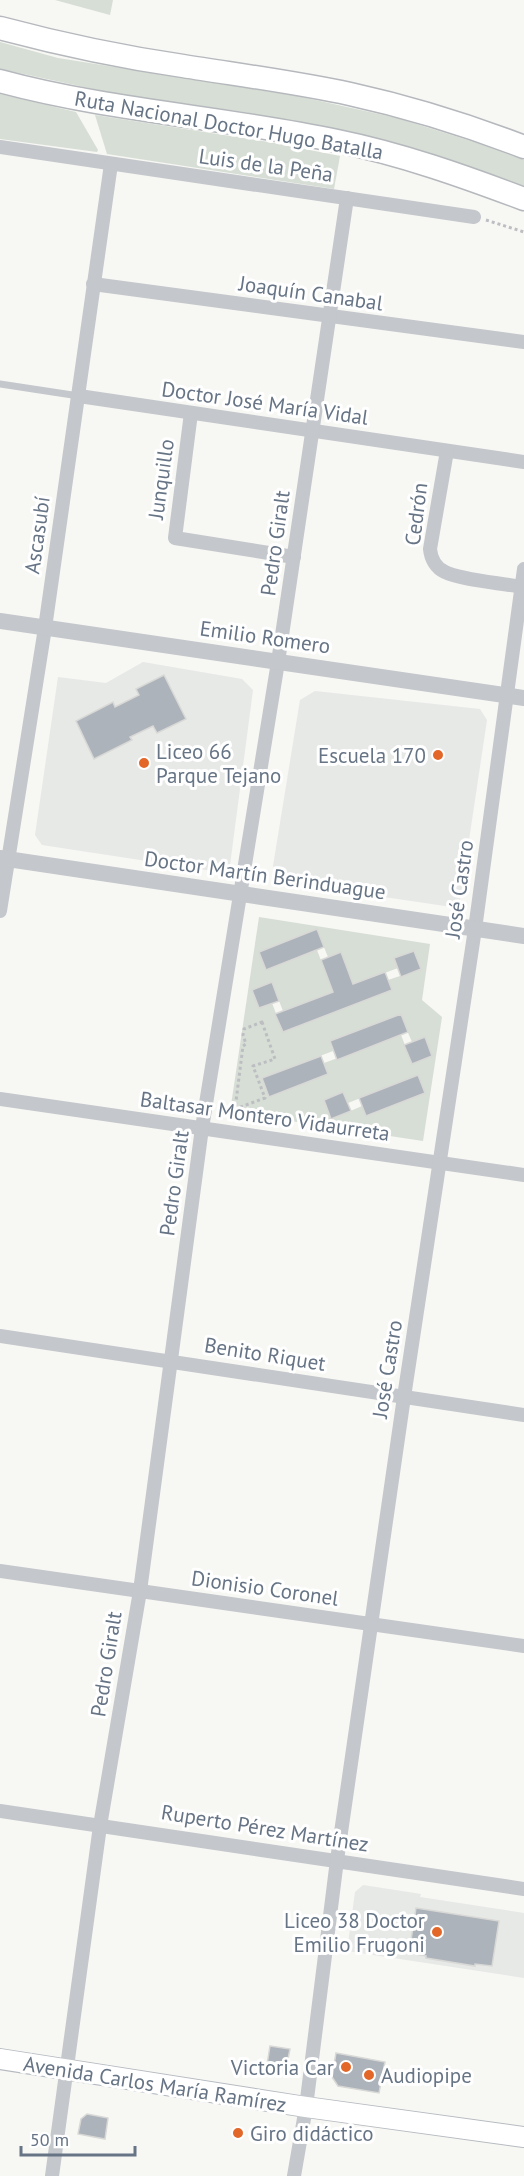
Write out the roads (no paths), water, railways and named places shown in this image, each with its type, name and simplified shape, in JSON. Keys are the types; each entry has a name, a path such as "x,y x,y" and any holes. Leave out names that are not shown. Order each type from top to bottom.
{"highway":[{"path":"0,28 110,53 349,93 453,121 524,147"},
{"name":"Ruta Nacional Doctor Hugo Batalla","path":"0,81 117,106 279,130 384,151 524,199"}],"main road":[{"name":"Avenida Carlos María Ramírez","path":"0,2059 306,2107 524,2138"}],"street":[{"name":"Luis de la Peña","path":"0,147 474,217"},
{"name":"Ascasubí","path":"0,911 4,859 45,628 111,164"},
{"name":"Pedro Giralt","path":"52,2176 100,1826 140,1591 202,1128 278,662 347,198"},
{"name":"Joaquín Canabal","path":"93,284 524,342"},
{"name":"Doctor José María Vidal","path":"79,396 524,462"},
{"name":"Junquillo","path":"191,413 175,538 294,557"},
{"name":"Cedrón","path":"447,451 430,549 433,561 438,567 452,574 521,586"},
{"name":"José Castro","path":"294,2176 306,2107 337,1860 404,1397 475,929 524,568"},
{"name":"Emilio Romero","path":"0,621 524,698"},
{"name":"Doctor Martín Berinduague","path":"4,859 524,936"},
{"name":"Baltasar Montero Vidaurreta","path":"0,1098 524,1175"},
{"name":"Benito Riquet","path":"0,1336 524,1415"},
{"name":"Dionisio Coronel","path":"0,1571 524,1646"},
{"name":"Ruperto Pérez Martínez","path":"0,1811 524,1888"}],"lane":[{"name":"Doctor José María Vidal","path":"0,384 79,396"}],"place":[{"name":"Escuela 170","path":"438,755"},
{"name":"Liceo 66 Parque Tejano","path":"144,763"},
{"name":"Liceo 38 Doctor Emilio Frugoni","path":"437,1932"},
{"name":"Victoria Car","path":"346,2067"},
{"name":"Audiopipe","path":"369,2075"},
{"name":"Giro didáctico","path":"238,2133"}]}
